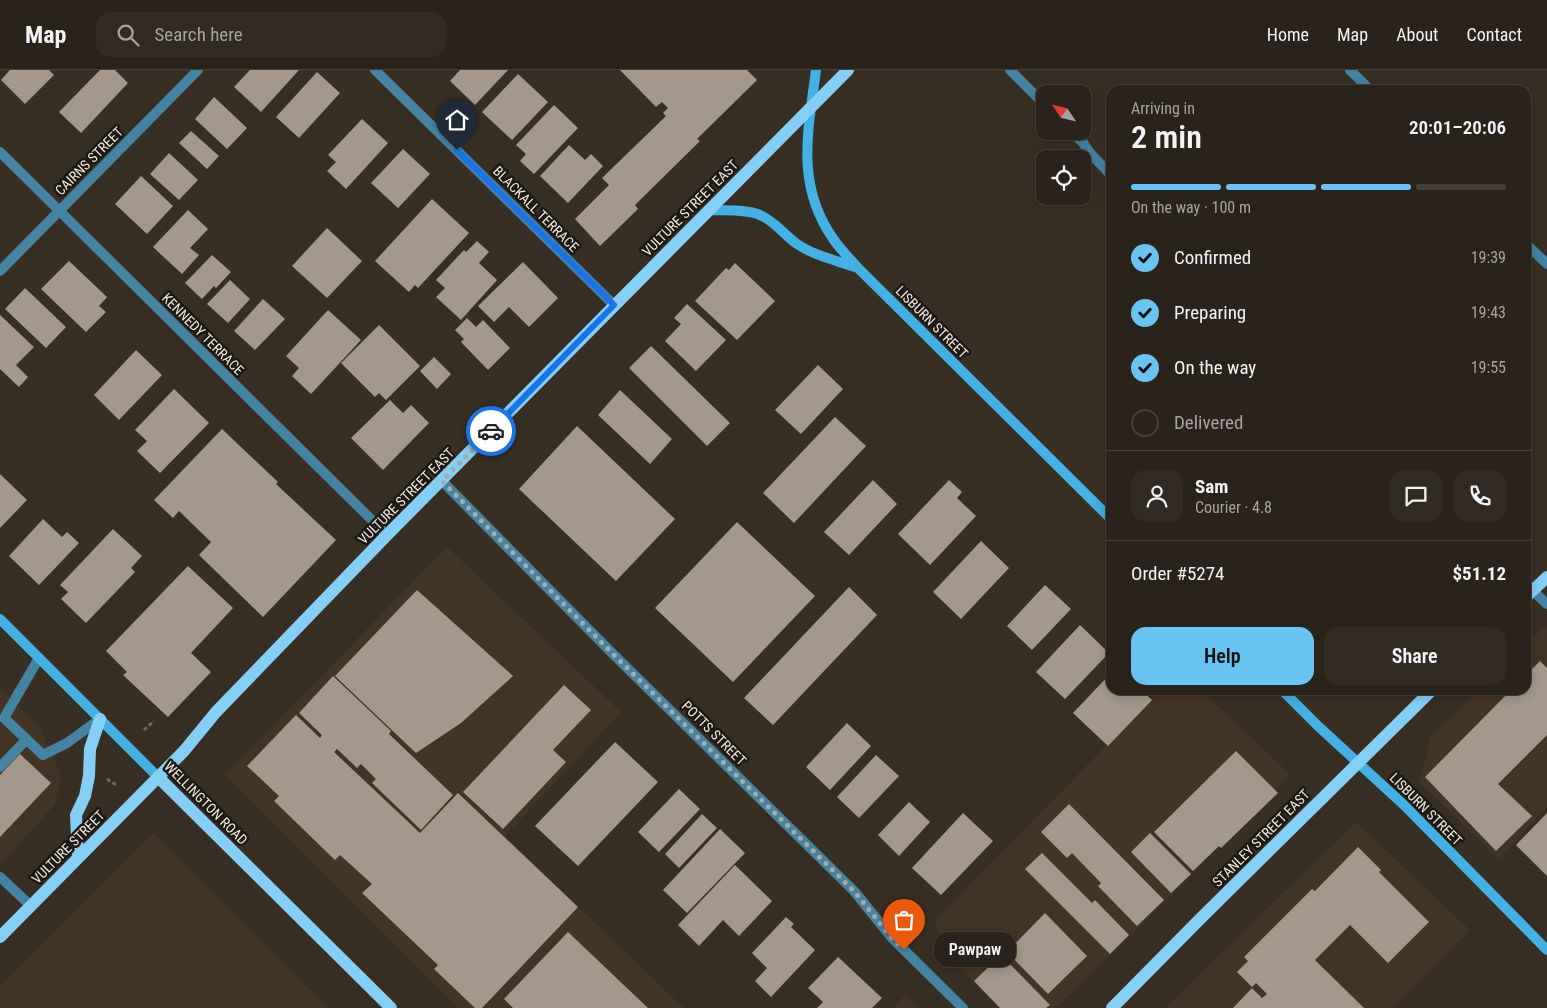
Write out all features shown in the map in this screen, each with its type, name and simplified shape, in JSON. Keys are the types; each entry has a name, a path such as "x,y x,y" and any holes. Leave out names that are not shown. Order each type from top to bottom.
{"main road":[{"name":"LISBURN STREET","path":"816,70 806,160 807,170 814,204 834,241 859,269 1106,514"},
{"name":"VULTURE STREET EAST","path":"158,777 184,751 216,712 387,535 848,70"},
{"path":"710,210 758,214 803,248 820,256 859,269"},
{"path":"1531,592 1547,577"},
{"name":"WELLINGTON ROAD","path":"0,619 391,1008"},
{"name":"LISBURN STREET","path":"1287,695 1404,804 1547,950"},
{"name":"STANLEY STREET EAST","path":"1112,1008 1427,695"},
{"path":"78,858 76,815 85,796 89,776 90,749 100,719"},
{"name":"VULTURE STREET","path":"0,937 158,777"}],"street":[{"name":"CAIRNS STREET","path":"0,271 198,70"},
{"name":"BLACKALL TERRACE","path":"375,70 614,305"},
{"path":"1010,70 1036,96"},
{"path":"1350,70 1365,85"},
{"path":"1080,140 1106,170"},
{"name":"KENNEDY TERRACE","path":"0,152 387,535"},
{"path":"1531,249 1547,264"},
{"name":"POTTS STREET","path":"442,481 612,653 854,891 892,938 963,1008"},
{"path":"1531,595 1547,604"},
{"path":"39,658 4,718 43,755 100,719"},
{"path":"0,768 26,740"},
{"path":"0,876 31,906"}],"path":[{"path":"144,730 154,721"}],"shaded area":[{"path":"447,547 621,712 505,836 684,1008 458,1008 225,775"},
{"path":"1544,626 1547,629 1547,807 1499,859 1419,782 1430,738 1474,695 1531,695 1531,638"},
{"path":"0,688 40,728 61,776 55,804 0,866"},
{"path":"1156,695 1206,695 1290,774 1168,899 1056,1008 998,1008 939,946 936,919"},
{"path":"1356,822 1470,930 1393,1008 1165,1008"},
{"path":"154,833 328,1008 0,1008 0,987"},
{"path":"906,994 919,1008 893,1008"}],"building":[{"path":"10,70 49,70 54,75 25,104 1,80"},
{"path":"100,70 115,70 128,83 81,133 59,112"},
{"path":"250,70 299,70 261,112 234,87"},
{"path":"460,70 508,70 475,105 450,81"},
{"path":"620,70 747,70 757,80 697,139 700,141 635,205 638,209 600,246 575,219 609,185 602,178 666,116 663,113 668,108 662,102 656,107"},
{"path":"317,72 340,93 299,138 276,117"},
{"path":"518,74 548,102 512,140 482,112"},
{"path":"214,97 247,128 227,149 195,119"},
{"path":"554,105 578,128 534,174 520,161 526,154 516,145"},
{"path":"362,119 388,143 346,189 327,171 336,162 328,155"},
{"path":"191,131 219,156 207,169 179,143"},
{"path":"569,145 585,160 591,154 603,166 568,203 540,176"},
{"path":"403,149 430,174 398,208 371,183"},
{"path":"169,153 198,180 179,200 150,174"},
{"path":"141,176 173,206 147,234 115,204"},
{"path":"432,199 469,233 418,288 415,285 409,292 375,261"},
{"path":"188,210 208,229 190,248 199,255 182,274 153,247"},
{"path":"327,228 362,261 327,298 292,266"},
{"path":"477,241 489,252 479,263 497,280 461,320 436,297 445,288 436,280 464,250 466,252"},
{"path":"212,255 231,272 202,299 185,283"},
{"path":"69,261 107,297 99,306 106,312 86,332 41,289"},
{"path":"523,262 558,298 529,327 509,307 494,322 478,306"},
{"path":"735,263 775,301 737,340 695,301 726,268 729,270"},
{"path":"230,280 250,299 228,323 207,304"},
{"path":"25,288 66,327 46,348 5,309"},
{"path":"263,299 285,319 255,350 234,331"},
{"path":"687,304 726,340 696,371 665,341 681,324 674,318"},
{"path":"328,310 361,340 311,394 292,376 299,368 286,356"},
{"path":"0,315 34,347 16,365 28,377 19,387 0,369"},
{"path":"467,318 476,327 483,320 510,348 488,370 461,342 464,339 455,330"},
{"path":"379,325 420,366 386,400 379,393 375,397 341,363"},
{"path":"651,346 730,423 707,446 629,368"},
{"path":"136,350 162,375 119,420 94,395"},
{"path":"434,357 451,374 437,389 420,371"},
{"path":"818,365 843,389 801,434 775,410"},
{"path":"174,389 209,423 160,473 137,451 147,441 135,430"},
{"path":"620,390 672,439 650,464 598,415"},
{"path":"390,400 403,413 411,405 429,423 383,470 351,438"},
{"path":"835,417 866,446 794,523 763,493"},
{"path":"577,426 675,519 616,581 519,489"},
{"path":"222,429 278,482 276,484 336,540 263,617 199,555 211,542 179,511 173,518 154,500"},
{"path":"0,474 27,500 0,528"},
{"path":"873,480 897,504 849,555 824,532"},
{"path":"949,480 962,492 957,498 976,516 930,565 898,534"},
{"path":"43,519 62,537 67,532 79,543 39,585 9,556"},
{"path":"737,522 815,596 733,682 655,608"},
{"path":"113,529 142,556 131,568 135,572 86,623 61,599 68,592 60,585"},
{"path":"981,541 1009,568 961,619 933,592"},
{"path":"188,566 233,608 191,653 211,672 168,717 123,675 127,672 106,651"},
{"path":"1045,585 1071,609 1032,650 1007,626"},
{"path":"849,587 877,615 773,725 744,698"},
{"path":"417,590 513,676 461,723 416,753 335,676"},
{"path":"1080,625 1106,650 1106,656 1065,699 1036,672"},
{"path":"1540,661 1547,668 1547,735 1498,784 1532,816 1496,851 1425,777 1506,695 1531,695 1531,670"},
{"path":"333,676 391,731 389,734 453,795 421,830 372,783 376,779 361,764 357,768 337,749 334,752 420,833 458,793 578,907 482,1008 475,1008 434,969 438,965 362,893 372,884 340,855 335,860 274,801 279,796 247,766 296,715 320,738 322,735 299,713"},
{"path":"1106,678 1106,695 1146,695 1152,700 1108,746 1073,713"},
{"path":"564,685 591,710 553,750 566,762 503,829 463,792"},
{"path":"847,723 871,746 830,790 806,767"},
{"path":"615,742 658,782 578,866 535,826"},
{"path":"1236,751 1278,793 1221,848 1219,846 1193,871 1154,832"},
{"path":"20,754 51,783 0,837 0,775"},
{"path":"876,755 899,776 859,818 837,797"},
{"path":"679,789 700,809 659,852 638,832"},
{"path":"909,802 930,822 899,856 878,835"},
{"path":"1069,804 1164,900 1137,926 1098,886 1101,883 1072,853 1067,858 1041,832"},
{"path":"963,813 993,841 941,895 912,868"},
{"path":"1547,813 1547,876 1516,845"},
{"path":"702,814 717,828 679,868 665,854"},
{"path":"720,829 745,853 687,913 663,890"},
{"path":"1150,833 1191,874 1171,893 1131,852"},
{"path":"1358,847 1381,870 1379,872 1429,922 1388,963 1350,925 1315,960 1364,1008 1233,1008 1252,988 1262,998 1267,994 1256,983 1252,987 1237,972 1248,961 1244,957 1312,889 1315,891"},
{"path":"1042,853 1092,903 1095,900 1129,935 1110,954 1025,869"},
{"path":"735,865 772,901 739,936 723,920 699,946 678,925"},
{"path":"1045,913 1087,956 1048,994 1007,952"},
{"path":"786,917 794,924 791,927 815,950 771,997 755,981 767,968 752,953"},
{"path":"568,932 648,1008 513,1008 504,999"},
{"path":"1001,955 1050,1005 1046,1008 1000,1008 974,981"},
{"path":"838,957 882,998 872,1008 817,1008 823,1002 808,988"}],"way so far":[{"path":"491,431 442,481 612,653 854,891 904,950"}],"place":[{"name":"Pawpaw","path":"904,950"}],"route":[{"path":"457,150 614,305 491,431"}]}
